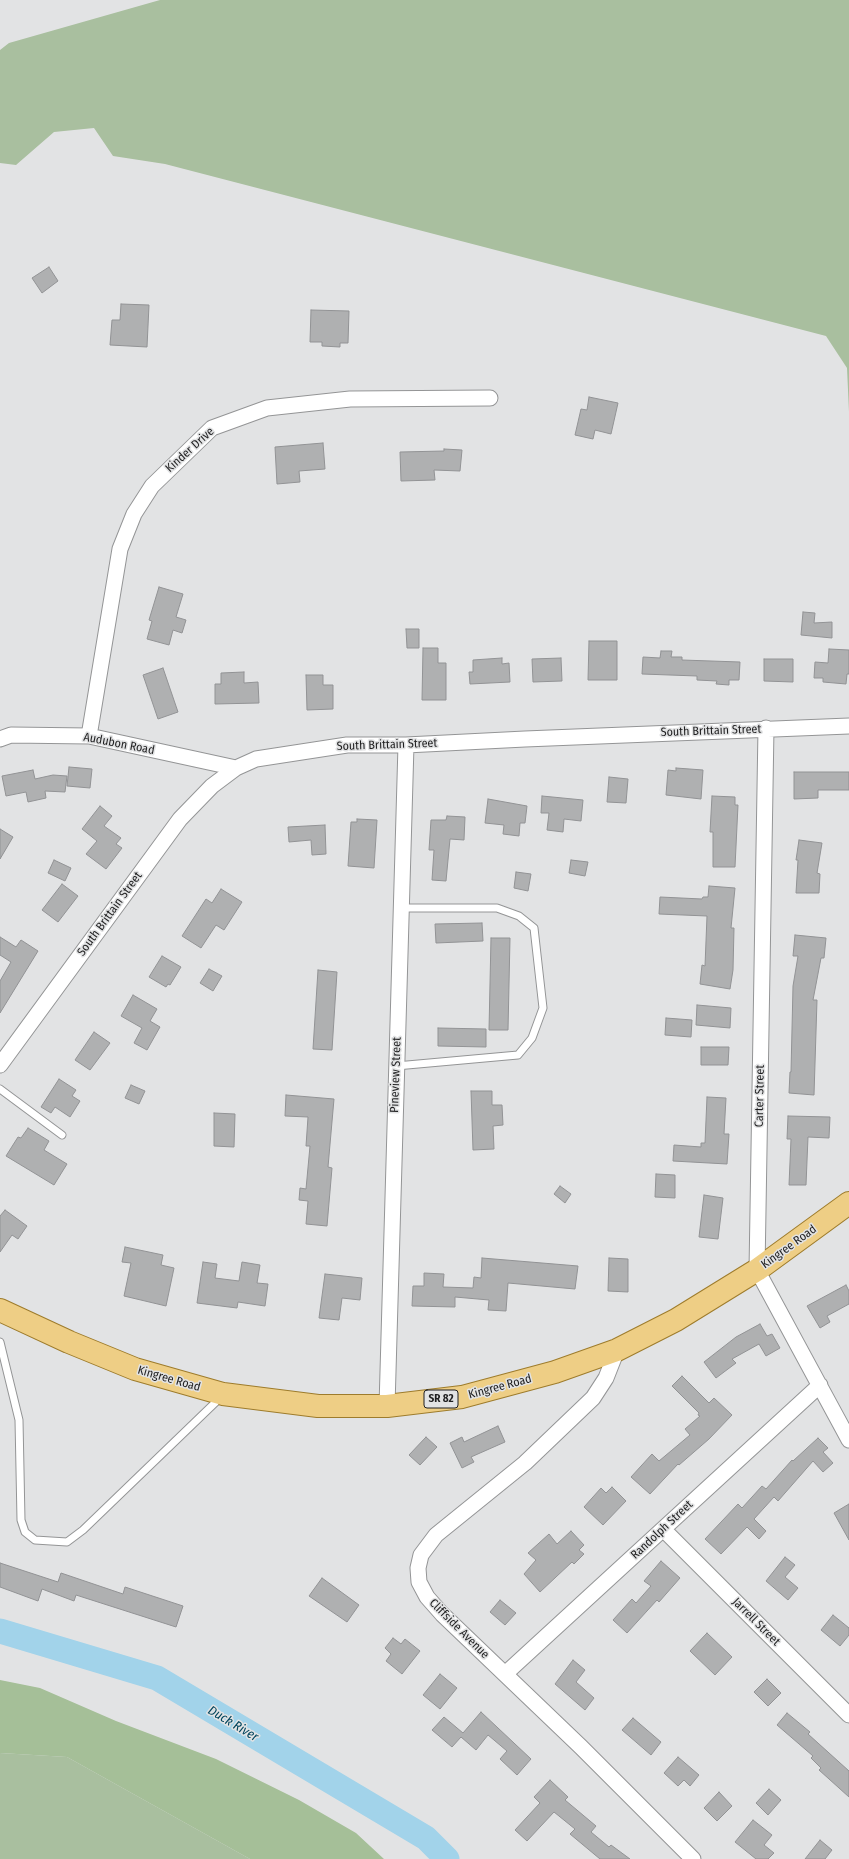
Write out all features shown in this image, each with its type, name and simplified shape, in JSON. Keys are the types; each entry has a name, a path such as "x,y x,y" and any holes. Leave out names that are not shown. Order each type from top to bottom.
{"main road":[{"name":"Kingree Road","path":"0,1310 69,1342 135,1369 223,1394 318,1406 387,1406 462,1397 555,1372 617,1350 676,1320 758,1270 849,1203"}],"street":[{"name":"Kinder Drive","path":"89,736 120,549 134,514 152,486 212,428 267,408 342,400 490,398"},
{"name":"South Brittain Street","path":"0,1064 180,819 212,786 236,768 256,759 347,745 406,745 766,728 849,726"},
{"name":"Carter Street","path":"766,728 758,1270 849,1440"},
{"name":"Audubon Road","path":"0,739 11,735 89,736 236,768"},
{"name":"Pineview Street","path":"387,1406 406,745"},
{"name":"Cliffside Avenue","path":"617,1350 606,1378 593,1398 525,1463 436,1535 421,1555 418,1568 419,1582 427,1597 442,1614 581,1747 694,1859"},
{"name":"Randolph Street","path":"504,1674 820,1385"},
{"name":"Jarrell Street","path":"663,1528 849,1715"}],"lane":[{"path":"396,1066 518,1055 532,1038 544,1008 534,928 519,916 497,908 401,908"},
{"path":"0,1090 62,1135"},
{"path":"0,1342 19,1420 21,1520 25,1532 35,1540 67,1542 78,1534 223,1394"}],"green space":[{"path":"160,0 849,0 849,412 847,368 826,336 165,164 113,156 94,128 54,132 16,165 0,163 0,50 9,43"},
{"path":"0,1680 40,1688 116,1721 216,1759 299,1800 356,1833 384,1859 250,1859 67,1757 0,1753"},
{"path":"0,1753 67,1757 250,1859 0,1859"}],"building":[{"path":"49,267 58,281 42,293 32,278"},
{"path":"121,304 149,305 147,347 110,345 112,320 120,320"},
{"path":"311,310 349,311 348,343 340,343 340,347 322,346 322,342 310,342"},
{"path":"589,397 618,403 611,434 595,430 593,439 575,435 581,409 587,410"},
{"path":"323,443 325,469 299,471 300,482 277,484 275,447"},
{"path":"444,449 462,450 460,471 434,470 435,480 401,481 400,452 444,451"},
{"path":"159,587 183,594 176,617 186,620 182,633 173,630 169,645 147,639 152,621 149,620"},
{"path":"803,612 815,613 814,623 832,622 832,638 801,635"},
{"path":"406,629 419,629 419,648 407,648"},
{"path":"589,641 617,641 617,680 588,680"},
{"path":"423,648 438,648 438,663 446,663 446,700 422,700"},
{"path":"829,649 849,650 849,674 847,674 846,684 823,682 823,678 814,678 815,662 828,663"},
{"path":"661,651 672,651 671,657 682,657 682,660 740,662 739,680 729,680 729,685 716,684 717,681 697,680 697,676 642,674 643,657 660,658"},
{"path":"502,658 502,664 509,663 510,682 470,684 469,672 473,672 473,660"},
{"path":"561,658 562,681 533,682 532,659"},
{"path":"764,659 793,659 793,682 764,681"},
{"path":"163,668 178,712 158,719 143,675"},
{"path":"244,672 244,683 258,682 259,703 215,704 215,684 221,684 221,673"},
{"path":"306,675 323,675 323,685 333,685 333,709 307,710"},
{"path":"69,767 92,769 90,788 67,786"},
{"path":"676,768 703,770 701,799 666,795 668,770 676,771"},
{"path":"33,770 35,779 53,775 67,776 65,792 45,791 46,798 28,802 26,792 6,796 2,776"},
{"path":"794,772 849,772 849,790 818,790 818,798 794,799"},
{"path":"609,777 628,779 626,803 607,802"},
{"path":"542,796 583,800 581,821 564,819 563,832 547,830 549,813 541,813"},
{"path":"712,796 735,797 735,805 738,805 735,867 713,867 713,832 710,832"},
{"path":"488,799 527,806 525,823 520,823 519,836 503,834 504,825 485,823"},
{"path":"100,806 112,816 104,826 121,838 116,844 122,848 106,869 86,854 97,841 82,829"},
{"path":"447,816 465,817 464,840 450,839 446,881 432,880 434,850 429,850 431,820 446,820"},
{"path":"357,819 377,820 374,868 348,866 351,822 357,822"},
{"path":"325,825 326,854 312,855 311,840 289,842 288,827"},
{"path":"0,829 13,837 0,859"},
{"path":"799,840 822,843 817,873 820,874 819,893 796,893 798,860 796,860"},
{"path":"54,860 71,868 65,881 48,873"},
{"path":"571,860 588,862 585,876 569,873"},
{"path":"516,872 531,874 528,891 514,888"},
{"path":"62,884 78,896 58,922 42,910"},
{"path":"709,886 735,888 731,928 734,928 733,970 730,989 700,984 702,965 705,966 707,916 659,914 660,897 702,899 703,897 708,897"},
{"path":"221,889 242,902 224,930 216,925 201,948 182,936 206,899 212,903"},
{"path":"482,923 483,941 436,943 435,924"},
{"path":"795,935 826,938 824,958 821,958 813,1000 817,1000 814,1095 789,1093 791,1072 793,986 798,956 793,956"},
{"path":"0,937 16,947 21,940 38,951 0,1013 0,981 11,962 0,955"},
{"path":"491,938 510,938 508,1030 489,1030"},
{"path":"162,956 181,967 170,985 168,984 166,987 149,977"},
{"path":"209,969 222,976 213,991 200,983"},
{"path":"318,970 337,972 332,1050 313,1049"},
{"path":"133,995 157,1009 150,1021 160,1027 147,1050 134,1043 142,1028 121,1016"},
{"path":"697,1005 731,1008 730,1028 696,1025"},
{"path":"666,1018 692,1020 691,1037 665,1035"},
{"path":"438,1028 486,1029 486,1047 438,1046"},
{"path":"94,1032 110,1043 90,1070 75,1060"},
{"path":"701,1047 729,1047 728,1065 701,1065"},
{"path":"59,1079 76,1090 72,1096 80,1101 70,1117 55,1107 51,1113 41,1107"},
{"path":"131,1085 145,1091 139,1104 125,1098"},
{"path":"471,1091 492,1091 492,1105 502,1105 503,1125 493,1126 494,1149 473,1150"},
{"path":"286,1095 334,1099 328,1167 332,1168 327,1226 306,1224 308,1201 299,1200 300,1188 306,1189 310,1146 306,1146 308,1117 285,1116"},
{"path":"707,1097 726,1098 724,1134 729,1134 727,1164 673,1161 674,1145 701,1147 701,1143 705,1143"},
{"path":"214,1113 235,1114 234,1147 214,1146"},
{"path":"788,1116 830,1117 829,1138 808,1137 806,1185 789,1185 791,1139 787,1139"},
{"path":"28,1128 49,1141 44,1150 67,1164 54,1185 6,1156 18,1137 21,1138"},
{"path":"656,1174 675,1175 675,1198 655,1197"},
{"path":"560,1186 571,1194 565,1203 554,1194"},
{"path":"704,1195 723,1198 718,1239 699,1237"},
{"path":"5,1210 27,1226 18,1239 12,1235 0,1252 0,1216"},
{"path":"125,1247 163,1255 161,1265 174,1268 166,1306 124,1296 131,1263 122,1262"},
{"path":"482,1258 578,1266 575,1289 508,1283 506,1311 488,1310 489,1300 455,1297 455,1307 412,1306 413,1286 424,1286 424,1273 444,1274 443,1287 473,1288 474,1277 481,1278"},
{"path":"609,1258 628,1259 628,1292 608,1291"},
{"path":"203,1262 217,1264 215,1278 239,1281 242,1262 260,1265 257,1283 268,1284 265,1306 238,1302 237,1308 197,1303"},
{"path":"325,1274 362,1278 360,1300 342,1298 339,1320 319,1318"},
{"path":"846,1285 849,1291 849,1304 827,1316 830,1322 820,1328 807,1306"},
{"path":"760,1324 767,1336 772,1334 780,1348 766,1356 759,1344 732,1359 736,1363 716,1378 704,1362 736,1337"},
{"path":"682,1376 709,1403 714,1398 732,1415 709,1439 679,1465 678,1464 650,1494 631,1477 652,1454 659,1461 690,1435 685,1429 700,1416 698,1415 699,1413 672,1386"},
{"path":"498,1426 505,1442 471,1457 474,1462 462,1468 450,1443 462,1437 464,1442"},
{"path":"426,1437 437,1447 420,1465 409,1455"},
{"path":"818,1438 828,1448 823,1452 833,1463 823,1472 813,1461 778,1501 774,1497 754,1519 766,1531 759,1539 747,1527 721,1554 705,1539 738,1504 742,1508 762,1486 766,1489 792,1460 793,1461"},
{"path":"612,1487 626,1501 603,1525 584,1507 601,1488 606,1493"},
{"path":"849,1504 849,1540 834,1513"},
{"path":"571,1531 584,1545 579,1550 584,1554 574,1564 572,1562 540,1592 524,1574 536,1560 528,1553 549,1534 557,1544"},
{"path":"785,1557 795,1565 785,1577 798,1588 788,1600 766,1581"},
{"path":"661,1561 680,1578 659,1602 657,1600 627,1633 613,1620 632,1599 636,1603 651,1586 644,1581"},
{"path":"0,1563 58,1582 61,1573 123,1594 125,1587 183,1606 176,1627 76,1595 74,1601 42,1589 38,1601 0,1587"},
{"path":"322,1578 359,1605 347,1622 309,1596"},
{"path":"500,1600 516,1613 505,1625 490,1612"},
{"path":"833,1615 849,1628 849,1635 840,1646 821,1630"},
{"path":"707,1633 732,1657 715,1675 690,1651"},
{"path":"393,1638 401,1644 405,1639 420,1651 402,1674 386,1661 391,1654 385,1648"},
{"path":"573,1660 585,1670 576,1682 594,1698 585,1710 555,1684"},
{"path":"440,1674 457,1688 440,1709 423,1695"},
{"path":"767,1679 781,1693 768,1706 754,1692"},
{"path":"481,1712 531,1759 517,1775 500,1759 507,1751 488,1735 476,1750 461,1737 452,1747 432,1730 444,1717 463,1733"},
{"path":"787,1713 810,1732 808,1734 849,1771 849,1797 819,1770 821,1768 811,1758 813,1756 777,1725"},
{"path":"633,1718 661,1742 651,1755 622,1730"},
{"path":"678,1757 699,1775 690,1786 684,1780 678,1786 664,1773"},
{"path":"550,1780 568,1797 565,1800 596,1826 591,1832 609,1847 611,1845 630,1859 600,1859 570,1834 575,1829 554,1812 527,1841 515,1830 540,1803 534,1797"},
{"path":"769,1789 781,1800 768,1815 756,1803"},
{"path":"719,1792 732,1806 717,1821 704,1808"},
{"path":"753,1820 772,1835 764,1845 774,1853 768,1859 756,1859 735,1842"},
{"path":"820,1840 832,1850 825,1859 805,1859"}],"waterway":[{"name":"Duck River","path":"0,1631 157,1678 426,1838 447,1859"}]}
